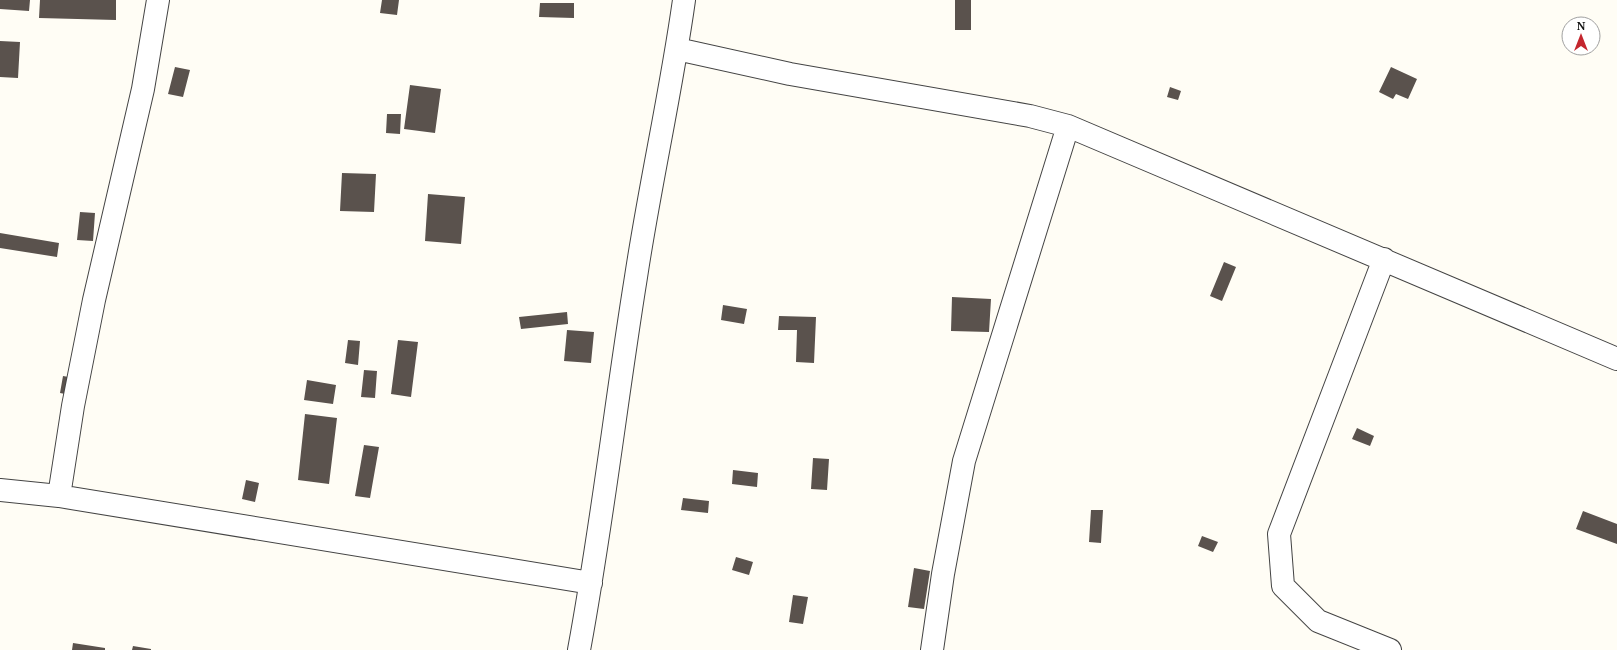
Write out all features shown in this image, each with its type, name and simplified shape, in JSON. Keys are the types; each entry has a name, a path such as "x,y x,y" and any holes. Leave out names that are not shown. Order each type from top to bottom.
{"street":[{"path":"59,496 73,406 94,300 143,89 158,0"},
{"path":"579,650 591,583 636,277 677,49 684,0"},
{"path":"677,49 790,74 1030,116 1068,126 1617,359"},
{"path":"932,650 943,574 964,461 1068,126"},
{"path":"1384,259 1279,534 1283,586 1318,621 1390,650"},
{"path":"0,490 59,496 591,583"}],"building":[{"path":"0,0 30,0 29,11 0,9"},
{"path":"40,0 116,0 116,20 39,18"},
{"path":"382,0 399,0 397,15 380,13"},
{"path":"955,0 971,0 971,30 955,30"},
{"path":"540,3 574,3 574,18 539,17"},
{"path":"0,41 20,42 18,78 0,77"},
{"path":"175,67 190,70 183,97 168,94"},
{"path":"1391,67 1417,79 1408,99 1396,94 1393,99 1379,92"},
{"path":"410,85 441,89 435,133 404,129"},
{"path":"1170,87 1181,91 1178,100 1167,97"},
{"path":"387,114 401,114 400,134 386,133"},
{"path":"342,173 376,174 374,212 340,211"},
{"path":"428,194 465,197 461,244 425,241"},
{"path":"80,212 95,213 93,241 77,240"},
{"path":"0,233 59,243 57,257 0,248"},
{"path":"1224,262 1236,267 1222,301 1210,296"},
{"path":"952,297 991,299 989,332 951,331"},
{"path":"723,305 747,309 744,324 721,320"},
{"path":"567,312 568,324 521,329 519,317"},
{"path":"779,316 816,317 814,363 796,362 797,330 778,330"},
{"path":"567,330 594,332 591,363 564,361"},
{"path":"348,340 360,341 358,365 345,363"},
{"path":"398,340 418,342 411,397 391,394"},
{"path":"364,370 377,371 375,398 361,397"},
{"path":"63,376 80,379 76,396 60,393"},
{"path":"307,380 336,385 333,404 304,400"},
{"path":"305,414 337,418 329,484 298,480"},
{"path":"1357,428 1374,436 1370,446 1352,439"},
{"path":"364,445 379,447 370,498 355,496"},
{"path":"813,458 829,459 827,490 811,489"},
{"path":"733,470 758,473 757,487 732,484"},
{"path":"246,480 259,483 255,502 242,499"},
{"path":"683,498 709,501 708,513 681,510"},
{"path":"1091,510 1103,510 1101,543 1089,542"},
{"path":"1583,511 1617,524 1617,544 1576,529"},
{"path":"1202,536 1218,542 1213,552 1198,546"},
{"path":"736,557 753,562 749,575 732,570"},
{"path":"914,568 930,571 924,609 908,607"},
{"path":"793,595 808,597 803,624 789,622"},
{"path":"73,643 105,648 105,650 72,650"},
{"path":"133,646 151,649 151,650 132,650"}]}
